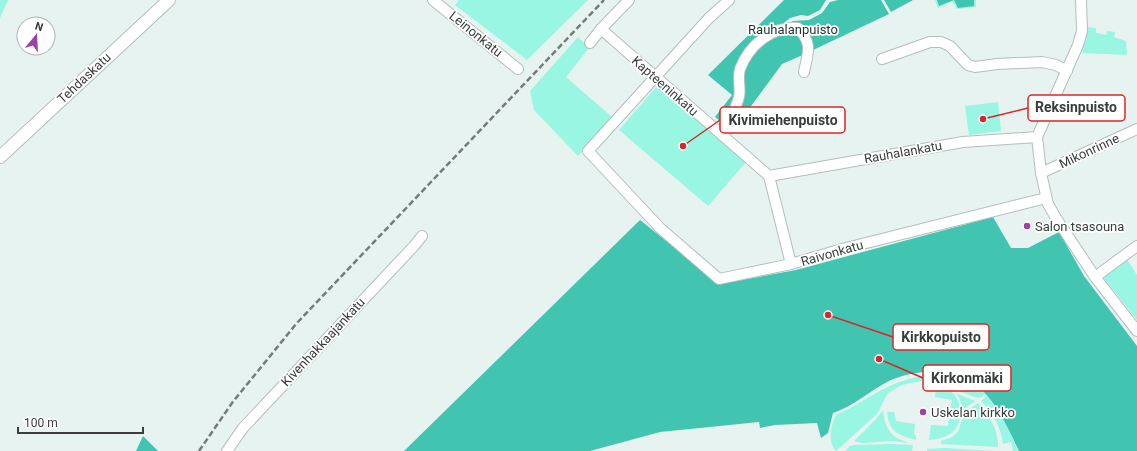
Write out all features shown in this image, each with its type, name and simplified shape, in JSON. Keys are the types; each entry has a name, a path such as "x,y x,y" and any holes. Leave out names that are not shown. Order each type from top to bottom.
{"street":[{"name":"Tehdaskatu","path":"0,157 169,0"},
{"name":"Leinonkatu","path":"433,0 518,69"},
{"path":"590,42 629,0"},
{"path":"655,77 709,18 729,0"},
{"path":"1081,0 1082,31 1075,55 1037,137 1041,173 1046,198 1056,218 1095,277 1137,331"},
{"path":"723,136 736,109 740,91 740,70 748,54 764,37 787,27 798,28 806,36 809,48 804,72"},
{"name":"Kapteeninkatu","path":"601,29 770,176"},
{"path":"882,59 930,42 941,42 950,46 968,65 975,67 997,64 1042,62 1056,65 1067,71"},
{"name":"Raivonkatu","path":"655,77 588,151 660,228 680,247 719,279 791,264 842,249 1046,198"},
{"name":"Mikonrinne","path":"1041,173 1137,129"},
{"name":"Rauhalankatu","path":"770,176 963,142 1037,137"},
{"path":"770,176 791,264"},
{"name":"Kivenhakkaajankatu","path":"226,451 243,428 422,236"},
{"path":"1095,277 1137,246"}],"green space":[{"path":"0,0 8,0 0,18"},
{"path":"459,0 588,0 527,60 455,5"},
{"path":"784,0 826,0 820,10 808,16 801,15 790,18 747,53 739,91 725,125 715,117 732,95 708,75"},
{"name":"Rauhalanpuisto","path":"838,0 881,0 889,14 811,51 808,36 781,28 793,21 809,20 822,13 830,2"},
{"path":"884,0 913,0 891,12"},
{"path":"935,0 976,0 976,7 957,9 952,1 938,8"},
{"path":"937,0 954,0 939,6"},
{"path":"954,0 974,0 974,6 958,8"},
{"path":"1087,27 1096,28 1096,33 1106,35 1107,31 1115,32 1114,37 1126,41 1127,55 1082,53 1087,35"},
{"path":"787,28 805,37 805,54 782,64 732,132 727,127 741,71 764,38"},
{"path":"578,37 589,48 566,77 612,117 578,156 534,110 530,91"},
{"path":"657,86 746,162 708,206 619,130"},
{"path":"998,102 1001,131 969,135 965,106"},
{"path":"993,217 1011,248 1028,248 1059,232 1084,276 1137,346 1137,451 1019,451 1004,420 995,406 985,393 973,383 960,375 943,372 924,372 902,376 889,381 841,410 833,413 828,433 821,438 817,423 775,425 760,428 759,422 660,432 590,451 404,451 640,220 720,284 796,270"},
{"path":"1126,258 1137,275 1137,320 1103,277"},
{"path":"931,375 929,379 902,385 888,393 877,414 836,451 832,443 831,429 836,415 891,385 914,378"},
{"path":"945,376 956,377 966,381 985,393 982,397 978,398 950,388"},
{"path":"936,389 949,391 955,396 960,407 960,413 957,426 954,431 943,437 929,440 931,425 948,426 952,400 935,397"},
{"path":"955,393 975,401 963,410 959,397"},
{"path":"987,396 1005,422 1018,451 1013,451 1011,442 1003,444 996,421 981,401"},
{"path":"978,403 986,412 995,429 998,447 941,444 941,441 952,437 958,432 964,413"},
{"path":"883,410 885,422 891,433 898,439 909,443 892,441 862,443 854,441 876,419"},
{"path":"887,412 894,412 896,421 915,424 914,434 916,436 916,440 896,432 890,424"},
{"path":"143,436 158,451 136,451"},
{"path":"854,445 913,445 912,451 845,451 850,446"},
{"path":"945,448 995,451 927,451 927,449"}],"railway":[{"path":"199,451 232,403 296,324 604,0"}],"place":[{"name":"Reksinpuisto","path":"983,119"},
{"name":"Kivimiehenpuisto","path":"683,146"},
{"name":"Salon tsasouna","path":"1027,226"},
{"name":"Kirkkopuisto","path":"828,315"},
{"name":"Kirkonmäki","path":"879,359"},
{"name":"Uskelan kirkko","path":"923,412"}]}
